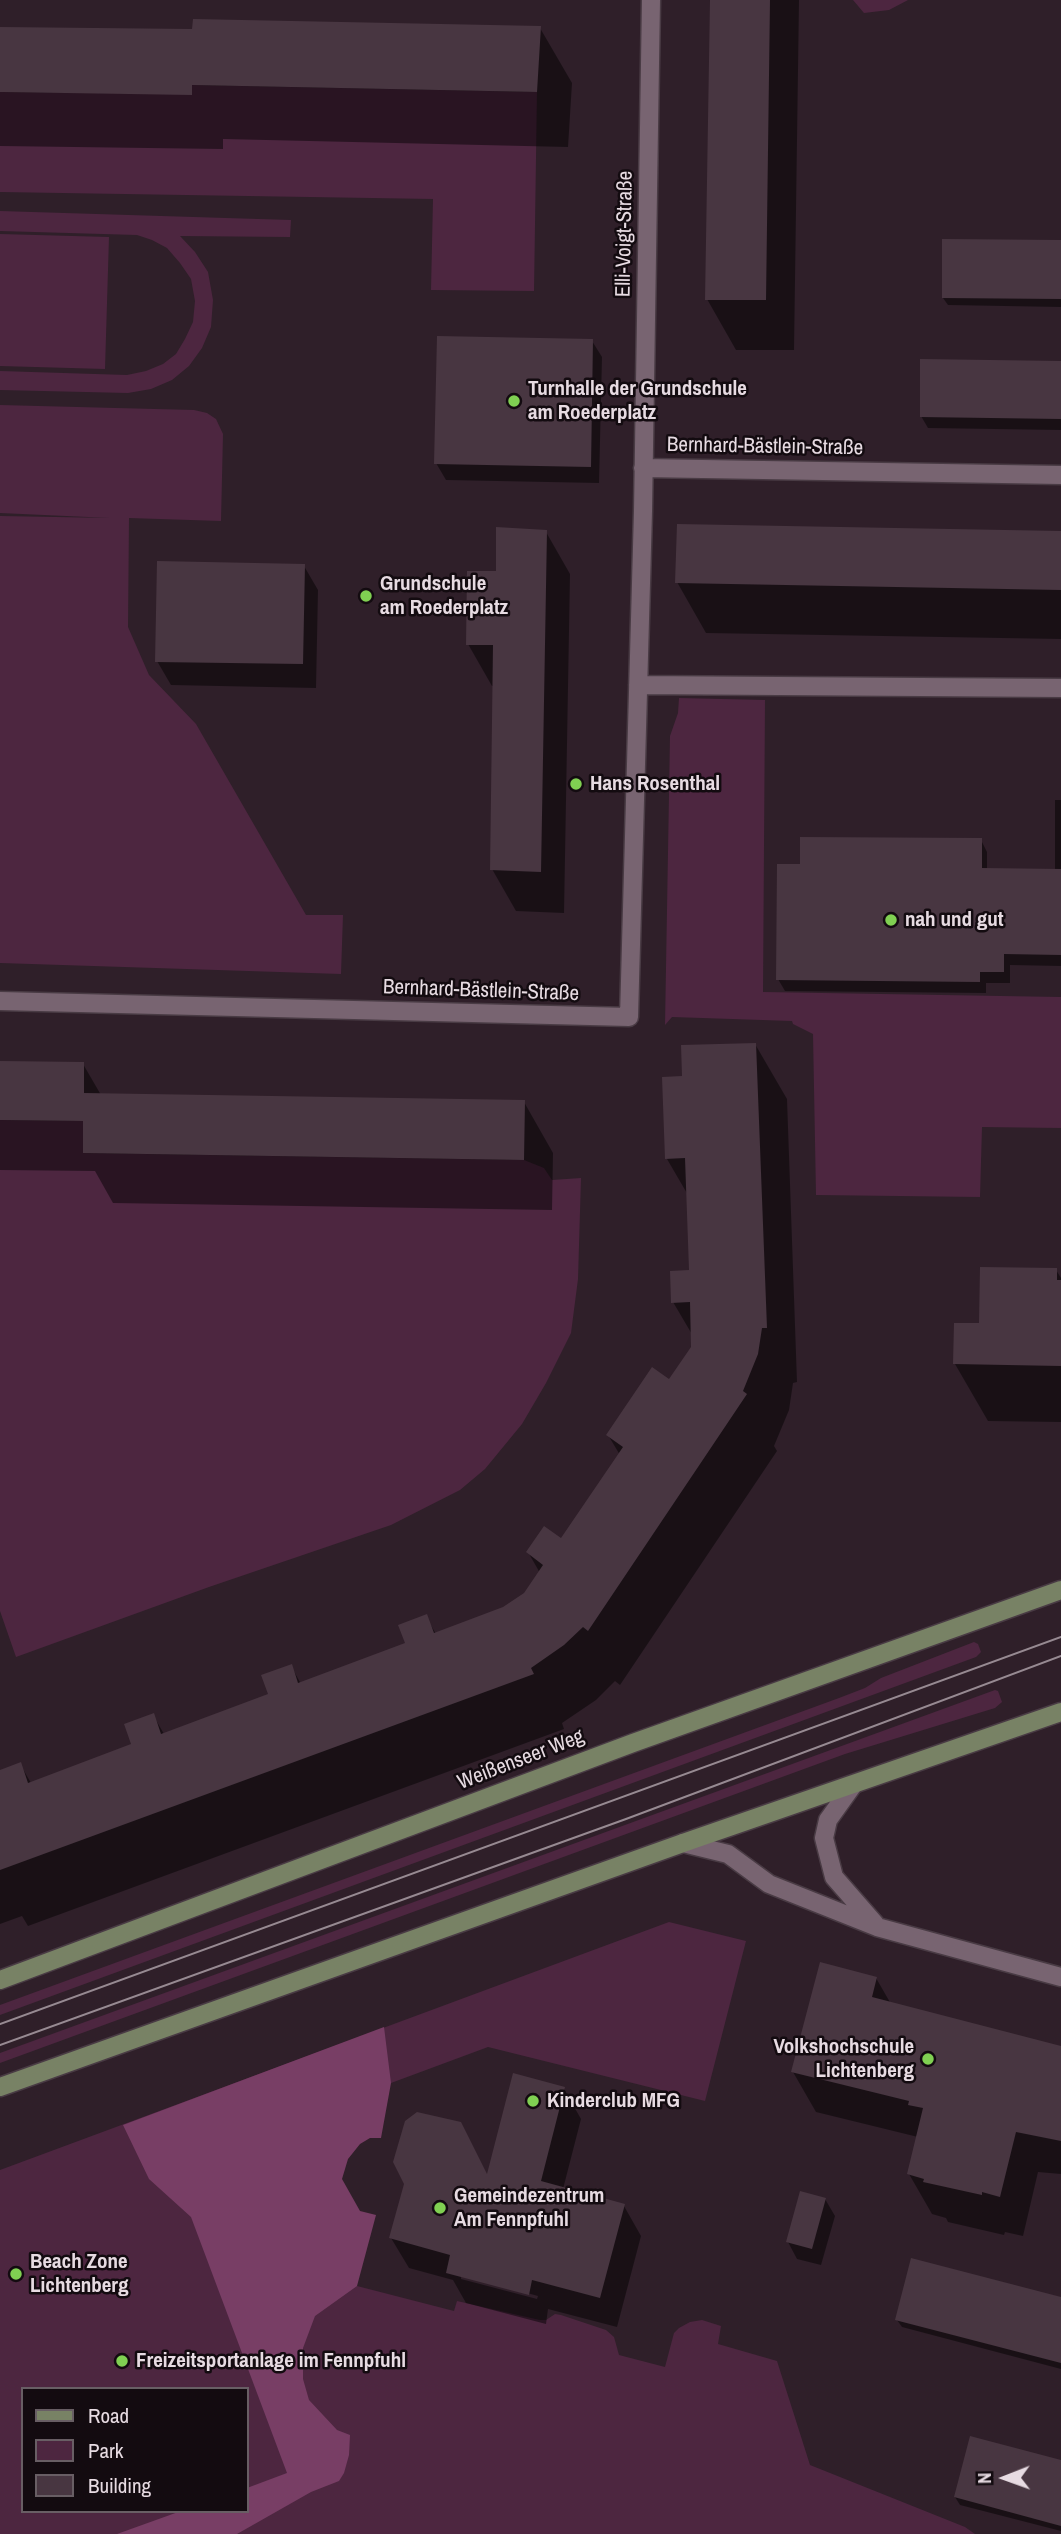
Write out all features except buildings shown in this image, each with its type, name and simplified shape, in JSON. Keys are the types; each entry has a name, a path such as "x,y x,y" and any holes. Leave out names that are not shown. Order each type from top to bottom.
{"main road":[{"name":"Weißenseer Weg","path":"0,1980 620,1747 1061,1590"},
{"path":"0,2087 682,1843 1061,1712"}],"street":[{"name":"Elli-Voigt-Straße","path":"643,468 651,0"},
{"name":"Bernhard-Bästlein-Straße","path":"0,1001 629,1017 643,468 1061,475"},
{"path":"638,685 1061,688"},
{"path":"853,1786 828,1820 824,1838 834,1877 877,1927"},
{"path":"682,1843 728,1854 769,1884 877,1927 1061,1977"}],"green space":[{"path":"853,0 908,0 889,10 864,13"},
{"path":"192,85 537,92 534,291 431,290 433,199 0,192 0,92 192,94"},
{"path":"0,211 291,220 290,237 180,236 208,272 213,300 211,327 202,348 189,366 172,380 151,389 128,393 0,390 0,371 127,375 163,364 176,354 185,339 193,322 195,301 191,279 180,263 167,248 152,240 137,235 0,231"},
{"path":"0,234 109,237 105,369 0,366"},
{"path":"0,405 194,410 207,413 216,419 223,434 221,521 129,518 128,627 149,675 196,724 306,915 343,915 341,974 0,963 0,516 110,518 0,513"},
{"path":"679,698 765,700 763,992 1061,997 1061,1128 982,1127 980,1197 816,1195 813,1034 792,1021 672,1017 665,1025 670,736 678,713"},
{"path":"0,1120 83,1121 83,1153 524,1160 544,1168 552,1180 581,1178 578,1279 571,1333 522,1424 485,1469 460,1490 391,1525 16,1657 0,1611"},
{"path":"974,1642 978,1644 981,1652 976,1657 0,2015 0,2005 839,1698 865,1688 881,1678"},
{"path":"995,1690 1002,1702 995,1708 845,1754 0,2063 0,2053"},
{"path":"669,1922 746,1941 705,2101 488,2047 286,2122 357,2286 454,2311 457,2301 540,2320 546,2320 555,2314 561,2315 606,2330 614,2337 619,2355 665,2367 674,2333 679,2328 702,2320 721,2326 718,2344 777,2361 810,2465 965,2527 975,2534 0,2534 0,2170"}],"shaded area":[{"path":"384,2027 391,2083 381,2138 370,2138 360,2144 348,2159 342,2179 360,2211 376,2215 357,2286 315,2316 303,2348 303,2379 309,2400 337,2430 350,2435 349,2455 344,2473 339,2481 311,2492 237,2534 117,2534 175,2513 248,2513 248,2488 287,2473 191,2217 149,2179 123,2125"}],"tram line":[{"path":"0,2024 1061,1637"},
{"path":"0,2045 626,1819 1061,1656"}],"place":[{"name":"Turnhalle der Grundschule am Roederplatz","path":"514,401"},
{"name":"Grundschule am Roederplatz","path":"366,596"},
{"name":"Hans Rosenthal","path":"576,784"},
{"name":"nah und gut","path":"891,920"},
{"name":"Volkshochschule Lichtenberg","path":"928,2059"},
{"name":"Kinderclub MFG","path":"533,2101"},
{"name":"Gemeindezentrum Am Fennpfuhl","path":"440,2208"},
{"name":"Beach Zone Lichtenberg","path":"16,2274"},
{"name":"Freizeitsportanlage im Fennpfuhl","path":"122,2361"}]}
